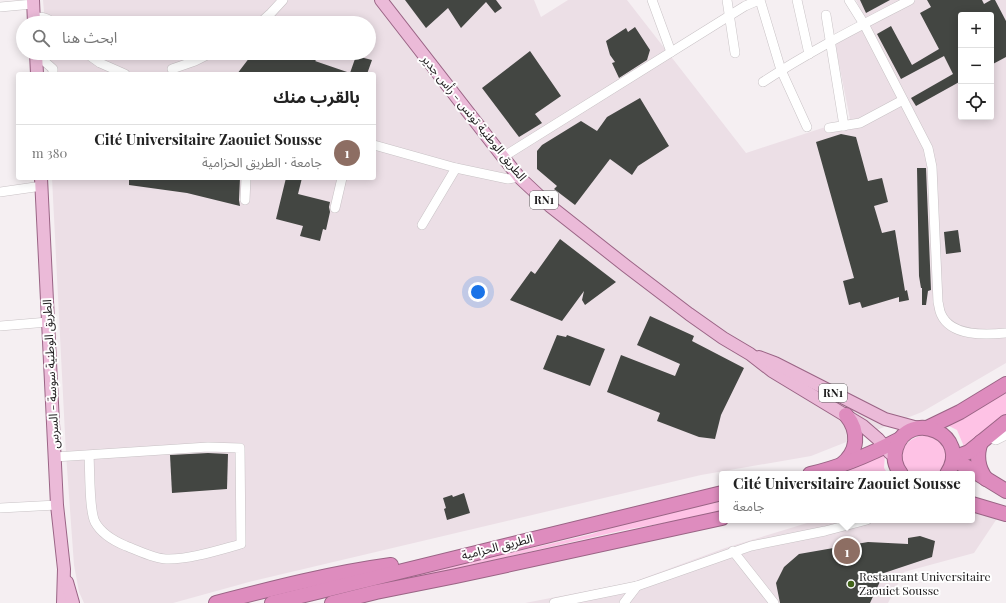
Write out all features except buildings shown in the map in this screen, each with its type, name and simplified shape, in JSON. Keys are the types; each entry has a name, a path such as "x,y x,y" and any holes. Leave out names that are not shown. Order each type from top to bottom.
{"highway":[{"path":"821,471 840,466 874,453 900,439 911,430 923,428 966,409 1006,384"},
{"path":"840,466 850,455 855,442 854,427 846,415"},
{"path":"953,459 968,452 1006,422"},
{"name":"RN1","path":"923,428 936,430 943,434 950,445 953,459"},
{"path":"895,461 897,446 900,439"},
{"path":"984,440 979,448 978,461 982,474 986,479"},
{"path":"949,471 953,459"},
{"path":"953,459 973,471"},
{"name":"RN1","path":"895,461 899,471"},
{"path":"975,472 1006,491"},
{"name":"الطريق الحزامية","path":"272,603 451,558 719,494"},
{"path":"975,505 1006,514"},
{"name":"الطريق الحزامية","path":"332,603 376,592 719,519"},
{"path":"216,603 342,572 451,558"},
{"path":"372,603 456,576"}],"main road":[{"name":"الطريق الوطنية تونس - رأس جدير","path":"381,0 502,157 519,177 550,206 626,266 723,338 750,354 772,371 867,429 885,447 895,461"},
{"path":"33,2 34,16"},
{"path":"36,60 37,72"},
{"name":"الطريق الوطنية سوسة - السرس","path":"42,182 57,505 64,569 62,600"},
{"name":"الطريق الوطنية تونس - رأس جدير","path":"750,354 775,363 885,419 923,428"},
{"name":"الطريق الوطنية سوسة - السرس","path":"64,569 74,603"}],"street":[{"path":"267,16 283,0"},
{"path":"652,0 671,52"},
{"path":"727,0 735,54"},
{"path":"502,157 744,6 760,0 781,70 808,127"},
{"path":"797,0 810,54"},
{"path":"849,0 864,24 928,148 932,167 938,302 941,314 949,324 963,331 976,334 1006,334"},
{"path":"763,82 830,42 910,0"},
{"path":"0,7 33,2"},
{"path":"826,15 844,126"},
{"path":"43,60 53,69 53,72"},
{"path":"96,60 120,72"},
{"path":"172,69 197,60"},
{"path":"830,128 860,123 903,100"},
{"path":"376,146 456,168 508,179 519,177"},
{"path":"422,225 456,168"},
{"path":"245,200 246,180"},
{"path":"334,208 341,180"},
{"path":"0,192 42,182"},
{"path":"0,326 48,322"},
{"path":"984,440 996,440 1006,435"},
{"path":"55,457 208,447 240,448 241,544 184,558 165,559 138,551 119,543 106,534 95,522 92,512 89,455"},
{"path":"0,508 57,505"},
{"path":"554,603 636,586 733,551 856,523"},
{"path":"733,551 774,603"},
{"path":"624,603 636,586"}],"shaded area":[{"path":"43,0 534,0 541,17 568,0 627,0 746,153 850,119 835,44 868,25 856,0 1006,0 1006,363 922,412 811,456 701,475 249,582 173,603 84,603 79,592 74,565 66,454 52,180 376,180 376,72 47,72 46,60 376,60 376,16 44,16"},
{"path":"1006,389 1006,418 965,449 957,430 945,424"},
{"path":"924,435 931,437 942,445 946,456 945,462 940,471 908,471 905,468 901,456 903,450 911,440"},
{"path":"885,454 884,468 886,471 846,471"},
{"path":"719,501 719,513 620,531 404,580 403,576 592,534 620,524"},
{"path":"975,508 998,517 974,553 904,572 888,603 525,603 633,582 725,548 807,523 975,523"}],"place":[{"name":"Cité Universitaire Zaouiet Sousse","path":"847,551"},
{"name":"Restaurant Universitaire Zaouiet Sousse","path":"851,584"}]}
